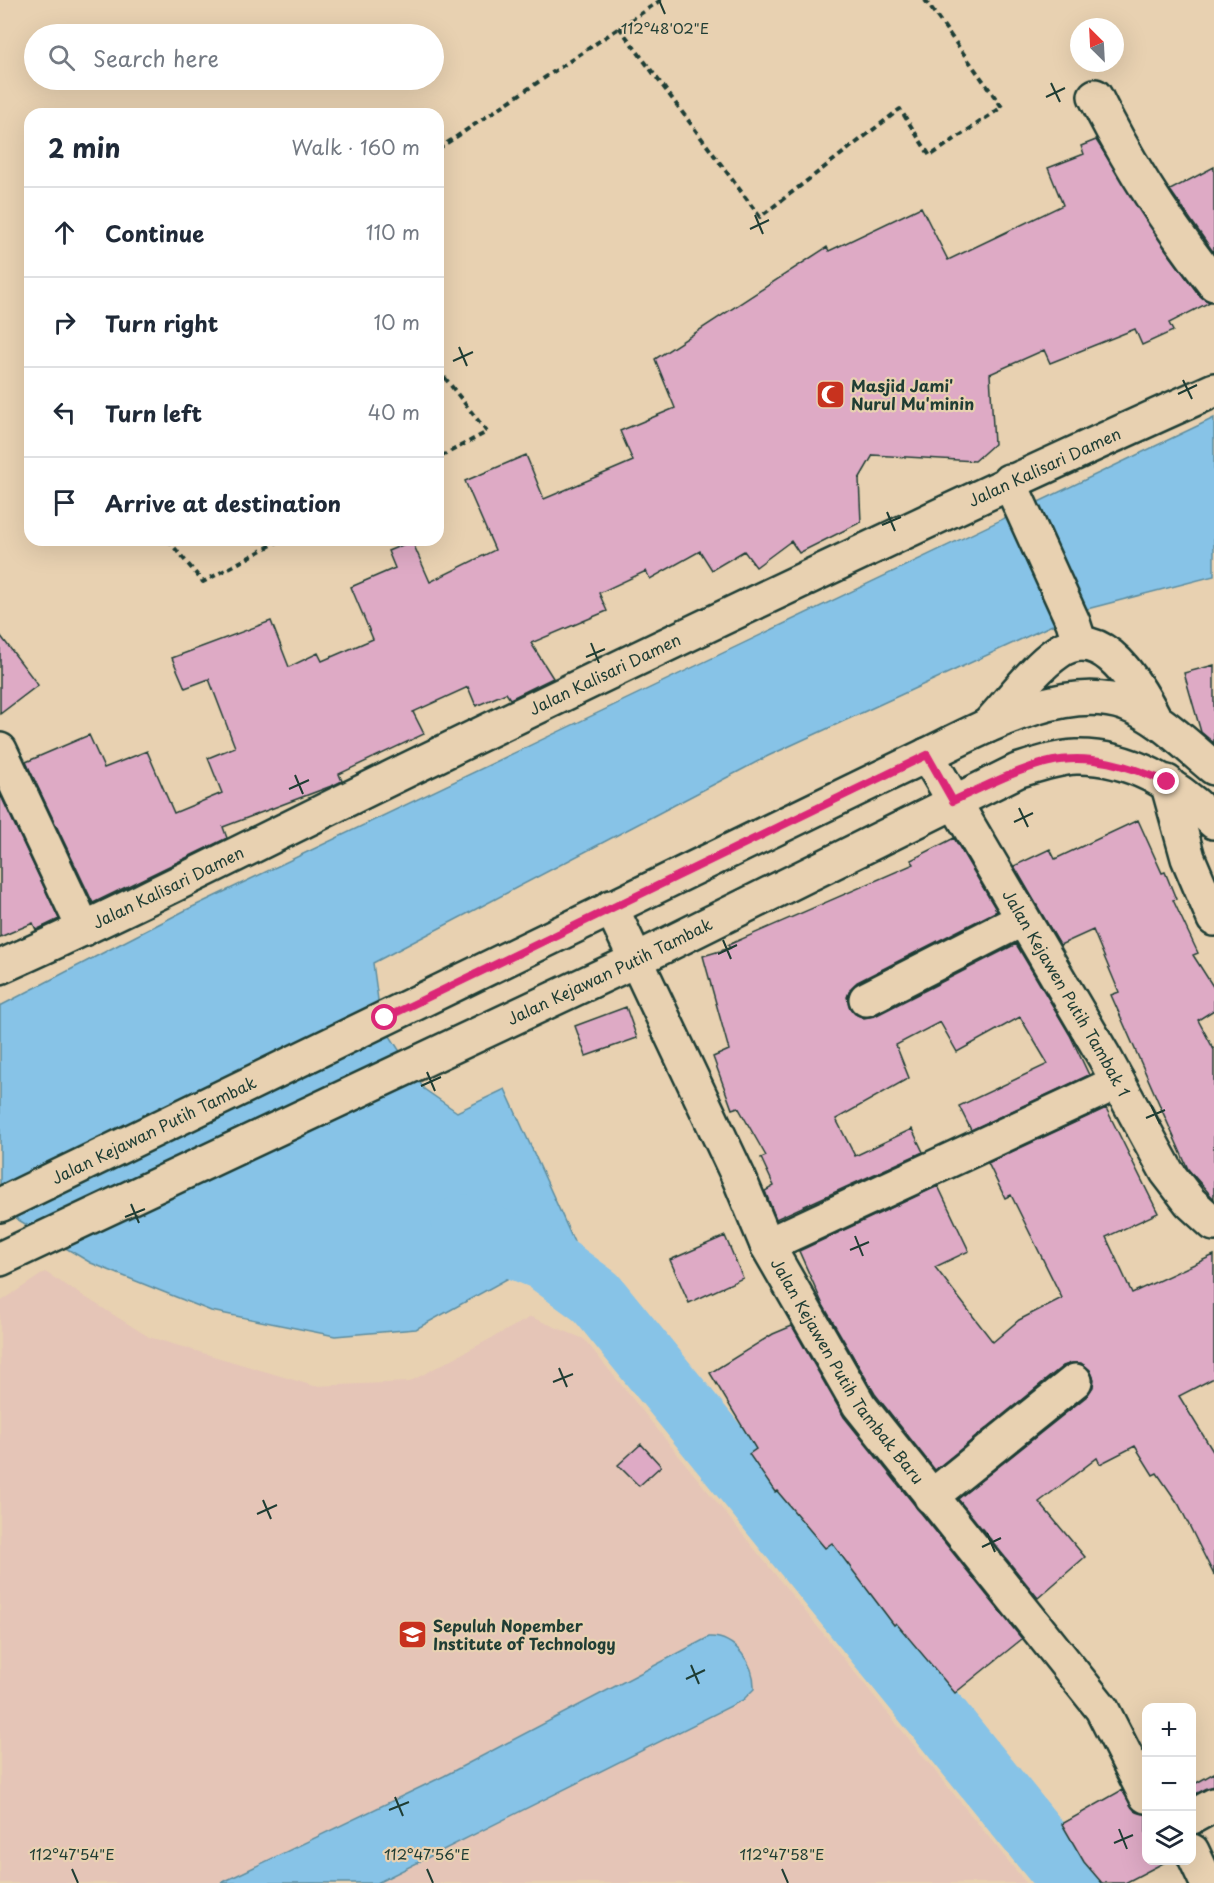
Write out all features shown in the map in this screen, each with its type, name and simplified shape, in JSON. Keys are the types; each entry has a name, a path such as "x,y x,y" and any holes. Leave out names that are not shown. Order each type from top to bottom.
{"street":[{"path":"1095,96 1114,135 1192,255 1214,284"},
{"name":"Jalan Kalisari Damen","path":"0,967 84,929 439,754 1014,490 1214,390"},
{"path":"1014,490 1077,633"},
{"name":"Jalan Kejawan Putih Tambak","path":"987,726 1051,656 1069,646 1077,633 1112,657 1139,688 1155,719"},
{"name":"Jalan Kejawan Putih Tambak","path":"0,1205 987,726 1050,703 1092,698 1125,704 1155,719 1214,768"},
{"path":"0,750 84,929"},
{"name":"Jalan Kejawen Putih Tambak 1","path":"927,755 1176,1185 1214,1224"},
{"name":"Jalan Kejawan Putih Tambak","path":"4,1257 636,960 1017,771 1074,757 1107,760 1167,782 1214,822"},
{"path":"1167,782 1188,858 1214,920"},
{"name":"Jalan Kejawen Putih Tambak Baru","path":"611,907 739,1178 767,1245 859,1405 1101,1709 1142,1788"},
{"path":"866,999 1023,919"},
{"path":"767,1245 1118,1082"},
{"path":"931,1497 1075,1381"},
{"path":"1196,1814 1214,1805"},
{"path":"1196,1861 1207,1883"}],"path":[{"path":"444,145 661,0"},
{"path":"619,27 760,217 900,109 930,156 1002,107 925,0"},
{"path":"444,377 487,432 444,455"},
{"path":"173,546 202,582 270,546"}],"shaded area":[{"name":"Sepuluh Nopember Institute of Technology","path":"45,1272 149,1337 314,1386 409,1382 531,1317 584,1339 1026,1883 0,1883 0,1302"}],"water":[{"path":"1214,418 1214,576 1087,609 768,756 373,963 381,1022 424,1089 457,1112 505,1089 574,1242 416,1329 335,1336 211,1311 91,1263 0,1209 0,1006 184,911"},
{"path":"709,1637 727,1641 735,1646 747,1661 754,1689 743,1700 377,1883 221,1883 444,1776"}],"building":[{"path":"1096,140 1166,250 1199,295 1210,302 1169,323 1173,331 1142,345 1135,329 1050,363 1044,350 990,374 994,444 975,461 873,455 859,479 861,522 799,553 791,541 756,567 744,551 712,570 700,551 650,579 646,571 599,593 607,611 531,643 553,678 510,699 506,693 476,706 468,687 413,712 424,734 339,774 342,781 334,785 223,827 227,838 93,903 26,762 89,735 104,768 147,751 174,813 222,793 208,758 235,747 209,679 185,688 172,658 271,621 289,667 318,653 322,661 373,639 351,587 395,568 388,551 400,546 414,546 430,582 495,550 465,481 526,455 544,499 633,461 620,431 675,408 655,359 827,247 829,251 921,207 948,260 1063,205 1048,168 1084,154 1081,146"},
{"path":"1214,167 1214,253 1170,190"},
{"path":"0,635 38,685 0,714"},
{"path":"1214,665 1214,743 1201,732 1184,673"},
{"path":"0,794 59,919 36,930 33,923 0,937"},
{"path":"1138,820 1162,873 1165,872 1176,899 1173,900 1198,953 1193,955 1214,988 1214,1010 1198,1020 1214,1050 1214,1199 1188,1169 1111,995 1119,992 1093,930 1060,945 1014,866 1050,849 1055,859"},
{"path":"954,838 997,911 857,982 847,997 850,1008 855,1014 864,1018 875,1016 1016,944 1070,1035 1089,1075 971,1130 959,1106 1048,1064 1020,1017 957,1052 940,1022 896,1045 909,1078 836,1119 855,1156 912,1129 923,1152 776,1219 765,1191 774,1186 761,1158 766,1156 738,1107 732,1109 713,1057 729,1050 703,956 730,948 728,945 914,864 911,860"},
{"path":"626,1007 637,1038 586,1056 575,1026"},
{"path":"1106,1108 1158,1213 1106,1237 1132,1293 1214,1255 1214,1378 1179,1396 1214,1453 1214,1575 1179,1505 1157,1473 1153,1475 1135,1446 1100,1464 1097,1458 1039,1502 1085,1557 1038,1598 958,1499 1087,1396 1093,1387 1094,1379 1090,1370 1081,1363 1063,1366 935,1470 875,1394 823,1305 799,1251 938,1186 969,1251 935,1267 993,1342 1019,1320 1062,1298 1011,1195 1005,1198 988,1163"},
{"path":"725,1236 743,1278 689,1303 670,1260"},
{"path":"792,1326 844,1417 1022,1639 955,1693 896,1623 894,1625 832,1543 825,1548 777,1491 775,1492 749,1454 756,1449 710,1373 773,1334"},
{"path":"641,1444 661,1466 639,1486 618,1465"},
{"path":"1214,1773 1214,1786 1196,1794 1196,1783"},
{"path":"1122,1790 1135,1811 1142,1813 1142,1865 1159,1865 1125,1883 1102,1883 1084,1862 1062,1824"}],"waterway":[{"path":"463,1226 544,1259 596,1297 1072,1883"}],"place":[{"name":"Masjid Jami' Nurul Mu'minin","path":"830,395"},
{"name":"Sepuluh Nopember Institute of Technology","path":"412,1635"}],"route":[{"path":"385,1018 927,755 953,801 1017,771 1044,762 1074,757 1107,760 1167,782"}]}
